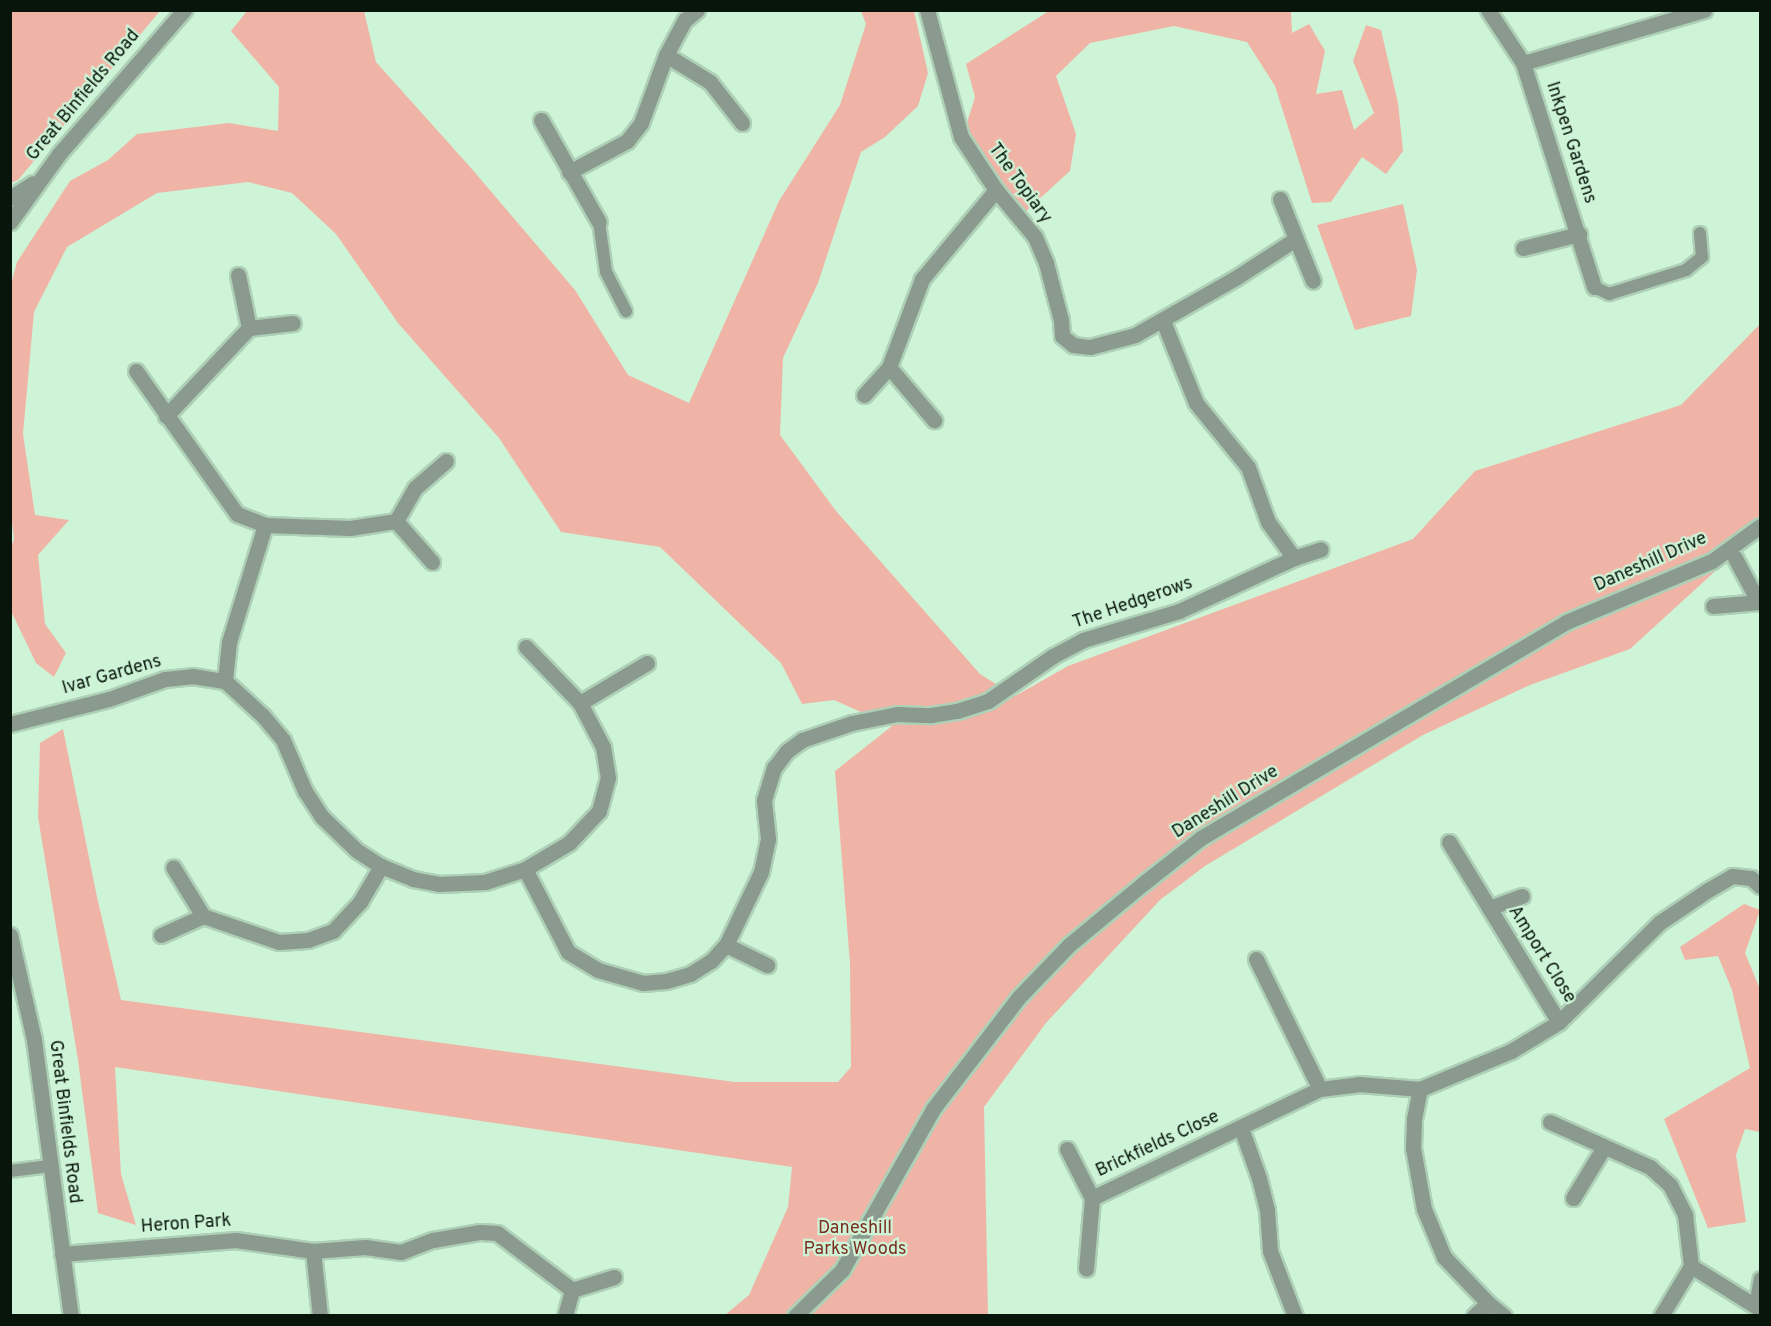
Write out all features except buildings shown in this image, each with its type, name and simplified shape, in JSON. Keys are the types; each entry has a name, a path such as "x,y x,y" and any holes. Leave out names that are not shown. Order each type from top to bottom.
{"street":[{"name":"Great Binfields Road","path":"10,222 38,180 183,10"},
{"path":"569,172 627,141 641,123 666,55 685,20 697,10"},
{"name":"The Topiary","path":"927,10 961,137 996,190 1035,237 1046,262 1061,320 1062,336 1073,345 1090,347 1135,334 1163,321 1294,240"},
{"name":"Inkpen Gardens","path":"1488,10 1523,63 1594,287"},
{"name":"Inkpen Gardens","path":"1523,63 1704,10"},
{"path":"666,55 710,82 742,123"},
{"path":"541,120 599,222"},
{"name":"Great Binfields Road","path":"10,198 38,180"},
{"path":"864,395 889,367 922,279 996,190"},
{"path":"1280,199 1294,240 1313,281"},
{"path":"1523,248 1579,234"},
{"path":"238,275 249,328"},
{"path":"1163,321 1196,403 1248,467 1268,522 1294,558"},
{"path":"166,416 249,328 293,323"},
{"path":"889,367 934,420"},
{"path":"136,371 237,514 265,525 350,528 396,521"},
{"path":"396,521 415,488 446,461"},
{"path":"396,521 432,562"},
{"path":"265,525 229,642 225,681 263,716 283,740 305,791 322,817 356,850 381,866 412,879 439,884 485,882 525,869 568,843 599,811 608,778 603,747 580,703 526,647"},
{"name":"Daneshill Drive","path":"795,1316 842,1270 933,1109 1019,997 1069,945 1145,882 1201,838 1566,622 1712,561 1761,526"},
{"name":"The Hedgerows","path":"726,945 760,872 768,839 764,800 774,768 787,751 802,740 852,723 897,714 931,715 957,711 988,701 1053,656 1083,639 1179,611 1294,558 1321,549"},
{"path":"1713,606 1760,601 1735,558"},
{"path":"580,703 647,663"},
{"name":"Ivar Gardens","path":"10,724 109,699 165,679 192,676 225,681"},
{"name":"Amport Close","path":"1449,842 1559,1022"},
{"path":"173,867 203,916 279,942 308,940 333,931 360,902 381,866"},
{"path":"525,869 568,952 598,970 643,983 666,981 690,974 711,961 726,945 767,965"},
{"path":"1504,1316 1488,1303 1444,1257 1424,1209 1413,1148 1414,1119 1420,1089 1511,1051 1559,1022 1659,923 1732,876 1757,878"},
{"name":"Amport Close","path":"1489,908 1522,896"},
{"path":"161,935 203,916"},
{"name":"Great Binfields Road","path":"10,935 34,1040 71,1316"},
{"path":"1256,959 1320,1089"},
{"name":"Brickfields Close","path":"1092,1198 1320,1089 1359,1084 1420,1089"},
{"path":"1550,1122 1650,1167 1670,1185 1684,1215 1691,1266 1661,1316"},
{"name":"Brickfields Close","path":"1241,1128 1259,1178 1267,1210 1270,1251 1296,1316"},
{"path":"1573,1198 1604,1147"},
{"name":"Brickfields Close","path":"1067,1149 1092,1198 1086,1269"},
{"name":"Heron Park","path":"62,1254 236,1240 314,1251 365,1247 401,1252 433,1240 480,1232 497,1233 572,1290"},
{"path":"314,1251 320,1316"},
{"path":"1691,1266 1758,1307"},
{"path":"565,1316 572,1290 614,1277"},
{"path":"1474,1316 1488,1303"}],"lane":[{"path":"599,222 606,272 626,311"},
{"path":"1594,287 1609,294 1686,270 1702,257 1701,233"},
{"path":"10,1171 50,1166"},
{"path":"1758,1307 1761,1278"}],"green space":[{"path":"10,11 160,11 18,180 11,183"},
{"name":"Daneshill Parks Woods","path":"247,11 364,11 376,62 471,168 575,290 628,375 689,403 779,201 840,105 866,24 861,11 914,11 928,73 918,106 885,137 861,152 818,283 783,358 780,435 836,511 980,674 1015,696 1068,666 1413,539 1475,471 1681,405 1760,324 1760,538 1722,565 1630,649 1530,685 1423,735 1205,866 1160,900 1046,1023 984,1107 988,1315 725,1315 749,1295 788,1207 792,1167 115,1067 121,1174 136,1225 98,1213 78,1060 38,817 40,743 63,729 97,897 121,1000 735,1082 838,1082 851,1067 850,964 835,771 892,726 834,700 802,704 781,663 660,547 561,532 499,438 398,323 336,234 292,193 248,182 157,193 67,247 34,312 23,434 35,515 69,520 38,555 45,624 66,653 54,677 36,663 11,611 10,550 14,539 10,505 10,288 17,262 70,181 108,160 137,134 229,123 278,131 279,87 231,31"},
{"path":"1049,11 1291,11 1292,33 1309,24 1325,51 1316,94 1342,90 1354,130 1374,113 1353,61 1366,25 1381,30 1398,103 1403,151 1386,174 1362,157 1331,202 1312,203 1275,86 1247,42 1174,26 1090,43 1056,76 1076,134 1070,171 1013,223 976,179 966,126 975,97 966,64"},
{"path":"1403,204 1417,270 1411,316 1355,330 1317,225"},
{"path":"1744,904 1760,910 1745,953 1760,989 1760,1132 1745,1129 1736,1155 1746,1222 1708,1228 1664,1119 1750,1068 1732,990 1718,956 1685,960 1680,947"}]}
